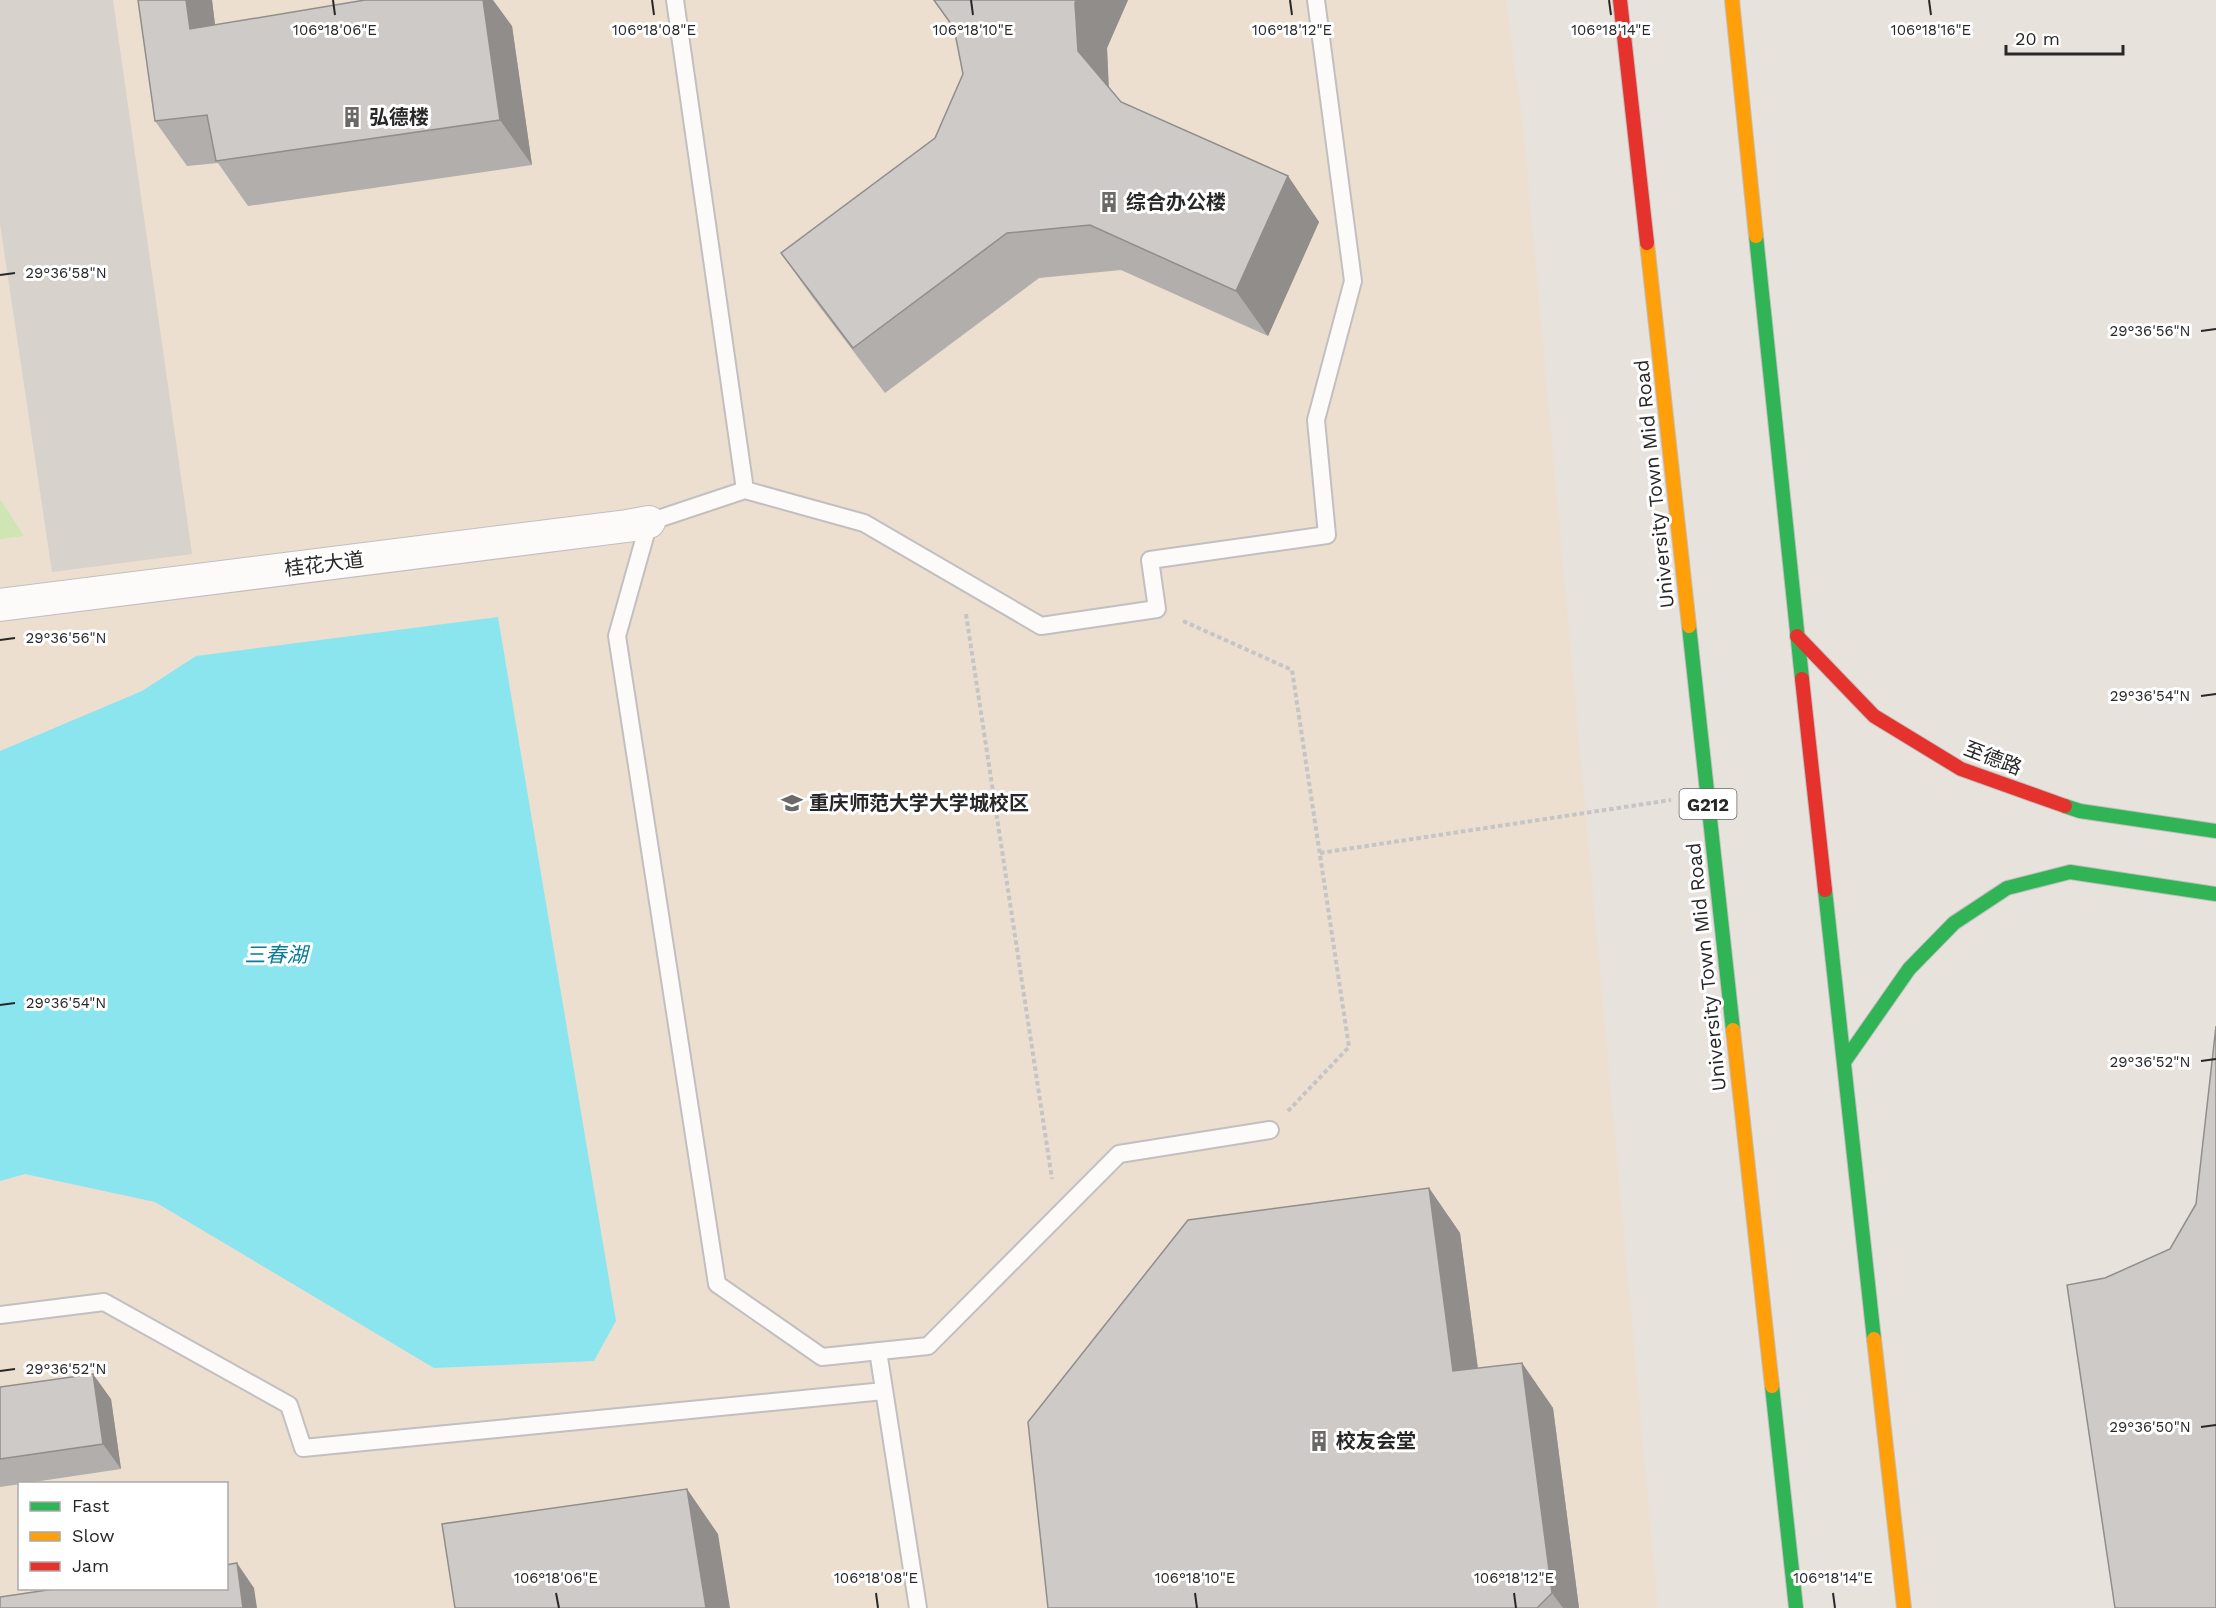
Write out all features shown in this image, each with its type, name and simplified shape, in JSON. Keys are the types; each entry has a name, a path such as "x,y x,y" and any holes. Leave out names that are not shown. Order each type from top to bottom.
{"main road":[{"name":"University Town Mid Road","path":"1620,0 1796,1608"},
{"path":"1732,0 1797,636 1904,1608"},
{"name":"至德路","path":"1797,636 1874,716 1960,769 2080,811 2216,831"},
{"path":"1844,1062 1909,969 1954,923 2007,888 2070,872 2216,894"}],"street":[{"name":"桂花大道","path":"0,605 648,522"}],"lane":[{"path":"675,0 745,490"},
{"path":"1270,1130 1119,1154 928,1346 822,1357 717,1284 617,636 648,522 745,490 864,523 1041,626 1157,609 1150,560 1327,535 1316,420 1353,281 1316,0"},
{"path":"0,1315 104,1302 289,1405 303,1448 884,1391"},
{"path":"878,1351 918,1608"}],"path":[{"path":"961,579 1058,1216"},
{"path":"1157,609 1292,670 1349,1047 1270,1130"},
{"path":"1320,853 1707,794"}],"shaded area":[{"name":"重庆师范大学大学城校区","path":"0,0 1506,0 1523,123 1658,1608 0,1608"},
{"path":"0,0 113,0 192,554 52,572 0,224"}],"green space":[{"path":"0,499 24,536 0,539"}],"water":[{"name":"三春湖","path":"498,617 616,1321 594,1361 434,1368 155,1202 25,1174 0,1181 0,751 142,691 196,656"}],"building":[{"name":"弘德楼","path":"138,0 186,0 190,29 365,0 483,0 500,120 216,161 207,115 155,121"},
{"name":"综合办公楼","path":"934,0 1076,0 1078,51 1121,102 1288,176 1236,291 1090,225 1007,233 853,348 781,253 935,138 963,74 954,28"},
{"path":"2216,1026 2216,1608 2115,1608 2067,1285 2105,1278 2170,1249 2196,1204"},
{"name":"校友会堂","path":"1429,1188 1453,1371 1522,1363 1552,1593 1537,1608 1048,1608 1028,1422 1188,1220"},
{"path":"93,1374 103,1444 0,1459 0,1387"},
{"path":"687,1489 706,1608 455,1608 442,1524"},
{"path":"237,1563 243,1608 0,1608 0,1597 47,1590 228,1590 228,1565"}],"traffic: fast":[{"path":"1756,236 1802,679"},
{"path":"1689,626 1733,1030"},
{"path":"2065,806 2080,811 2216,831"},
{"path":"1844,1062 1909,969 1954,923 2007,888 2070,872 2216,894"},
{"path":"1825,890 1874,1339"},
{"path":"1772,1386 1796,1608"}],"traffic: slow":[{"path":"1732,0 1756,236"},
{"path":"1647,243 1689,626"},
{"path":"1733,1030 1772,1386"},
{"path":"1874,1339 1904,1608"}],"traffic: jam":[{"path":"1620,0 1647,243"},
{"path":"1797,636 1874,716 1961,769 2065,806"},
{"path":"1802,679 1825,890"}],"place":[{"name":"弘德楼","path":"352,117"},
{"name":"综合办公楼","path":"1109,202"},
{"name":"重庆师范大学大学城校区","path":"792,803"},
{"name":"校友会堂","path":"1319,1441"}]}
